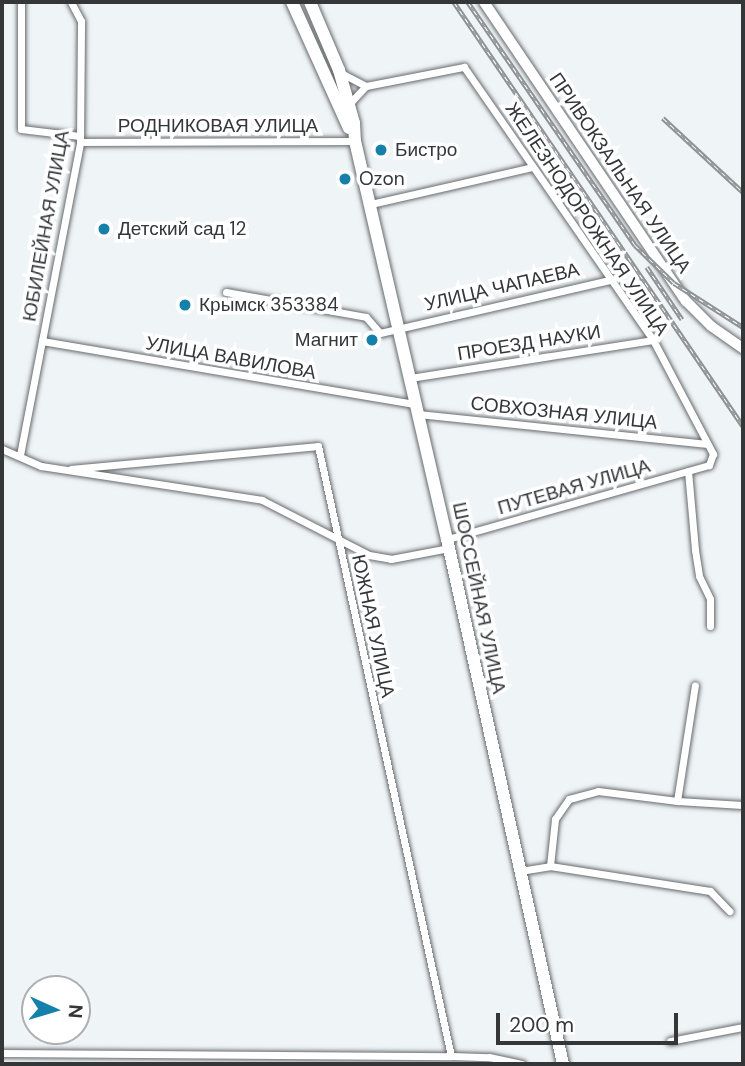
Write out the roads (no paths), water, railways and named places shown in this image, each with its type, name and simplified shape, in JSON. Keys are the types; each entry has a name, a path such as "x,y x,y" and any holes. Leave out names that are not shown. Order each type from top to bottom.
{"highway":[{"path":"292,2 355,141"},
{"path":"310,2 339,70 349,103 355,141"},
{"name":"ШОССЕЙНАЯ УЛИЦА","path":"355,141 448,544 563,1064"}],"main road":[{"name":"ПРИВОКЗАЛЬНАЯ УЛИЦА","path":"484,2 686,301 711,326 743,348"}],"street":[{"name":"РОДНИКОВАЯ УЛИЦА","path":"21,2 21,129 80,139 355,141"},
{"name":"ЮБИЛЕЙНАЯ УЛИЦА","path":"20,455 80,139 80,21 71,2"},
{"name":"ЖЕЛЕЗНОДОРОЖНАЯ УЛИЦА","path":"366,86 464,67 532,167 540,174 613,278 653,340 713,454 709,465"},
{"path":"339,70 347,79 366,86 349,103"},
{"path":"371,204 532,167"},
{"name":"УЛИЦА ЧАПАЕВА","path":"398,327 613,278"},
{"path":"226,292 366,317 380,332 398,327"},
{"name":"ПРОЕЗД НАУКИ","path":"410,378 653,340"},
{"name":"УЛИЦА ВАВИЛОВА","path":"42,341 417,409"},
{"name":"СОВХОЗНАЯ УЛИЦА","path":"417,409 707,444"},
{"name":"ЮЖНАЯ УЛИЦА","path":"71,469 318,446 451,1056"},
{"path":"2,449 41,466 71,469"},
{"name":"ПУТЕВАЯ УЛИЦА","path":"71,469 262,500 369,555 391,559 709,465"},
{"path":"688,471 695,550 699,576 710,599 710,626"},
{"path":"677,802 695,685"},
{"path":"550,866 555,819 569,799 598,791 677,802 743,806"},
{"path":"520,870 550,866 710,891 729,911"},
{"path":"670,1041 743,1027"},
{"path":"2,1053 451,1056 489,1057 522,1064"}],"railway":[{"path":"454,2 743,426"},
{"path":"468,2 635,245 674,283 743,327"},
{"path":"663,118 743,192"},
{"path":"647,267 682,319"}],"place":[{"name":"Бистро","path":"381,150"},
{"name":"Ozon","path":"345,179"},
{"name":"Детский сад 12","path":"104,229"},
{"name":"Крымск 353384","path":"185,305"},
{"name":"Магнит","path":"372,340"}]}
